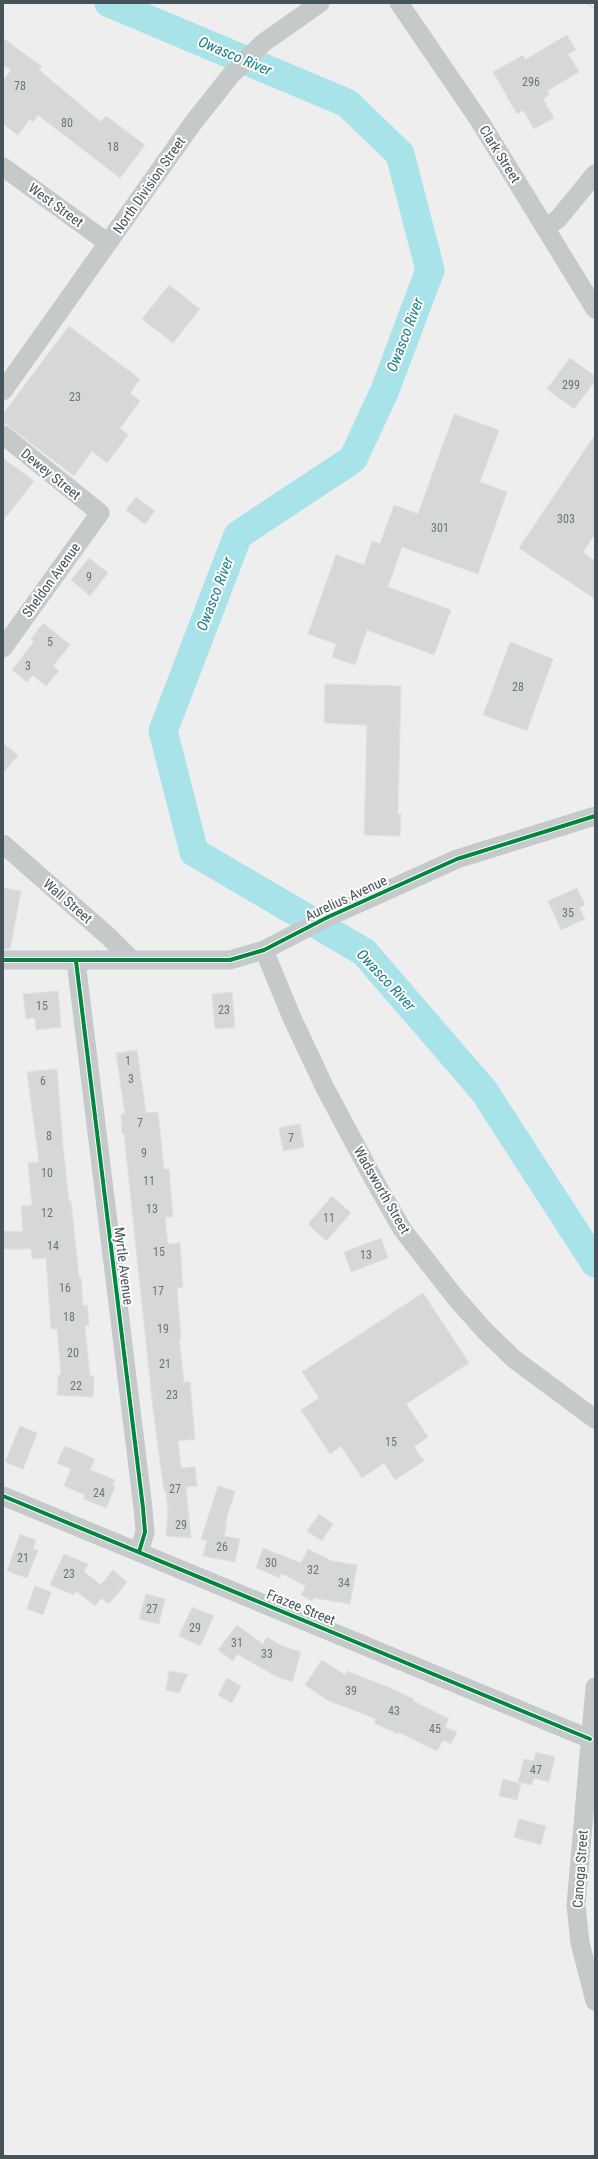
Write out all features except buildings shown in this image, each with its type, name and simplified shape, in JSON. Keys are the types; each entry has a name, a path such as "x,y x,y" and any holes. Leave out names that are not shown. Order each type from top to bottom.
{"street":[{"name":"Clark Street","path":"399,3 479,120 595,310"},
{"name":"North Division Street","path":"3,391 193,123 248,56 280,30 318,4"},
{"name":"West Street","path":"3,167 108,243"},
{"path":"546,228 558,220 595,174"},
{"name":"Dewey Street","path":"3,435 100,513"},
{"name":"Sheldon Avenue","path":"3,648 100,513"},
{"name":"Aurelius Avenue","path":"3,960 230,960 270,947 328,917 457,859 595,816"},
{"name":"Wall Street","path":"3,844 109,937 132,960"},
{"name":"Wadsworth Street","path":"270,947 292,1018 325,1088 338,1108 373,1178 402,1229 455,1297 485,1331 514,1359 595,1419"},
{"name":"Myrtle Avenue","path":"76,961 143,1508 145,1532 139,1552"},
{"name":"Frazee Street","path":"3,1496 590,1739"},
{"name":"Canoga Street","path":"595,1687 576,1905 580,1943 595,2002"}],"waterway":[{"name":"Owasco River","path":"109,3 347,103 400,154 430,270 385,390 353,459 238,535 163,731 194,852 364,952 484,1091 595,1263"}],"railway":[{"path":"590,3 595,6"}],"cycle path":[{"path":"3,960 230,960 264,950 328,917 457,859 595,816"},
{"path":"76,961 143,1508 145,1532 139,1552"},
{"path":"3,1496 590,1739"}]}
